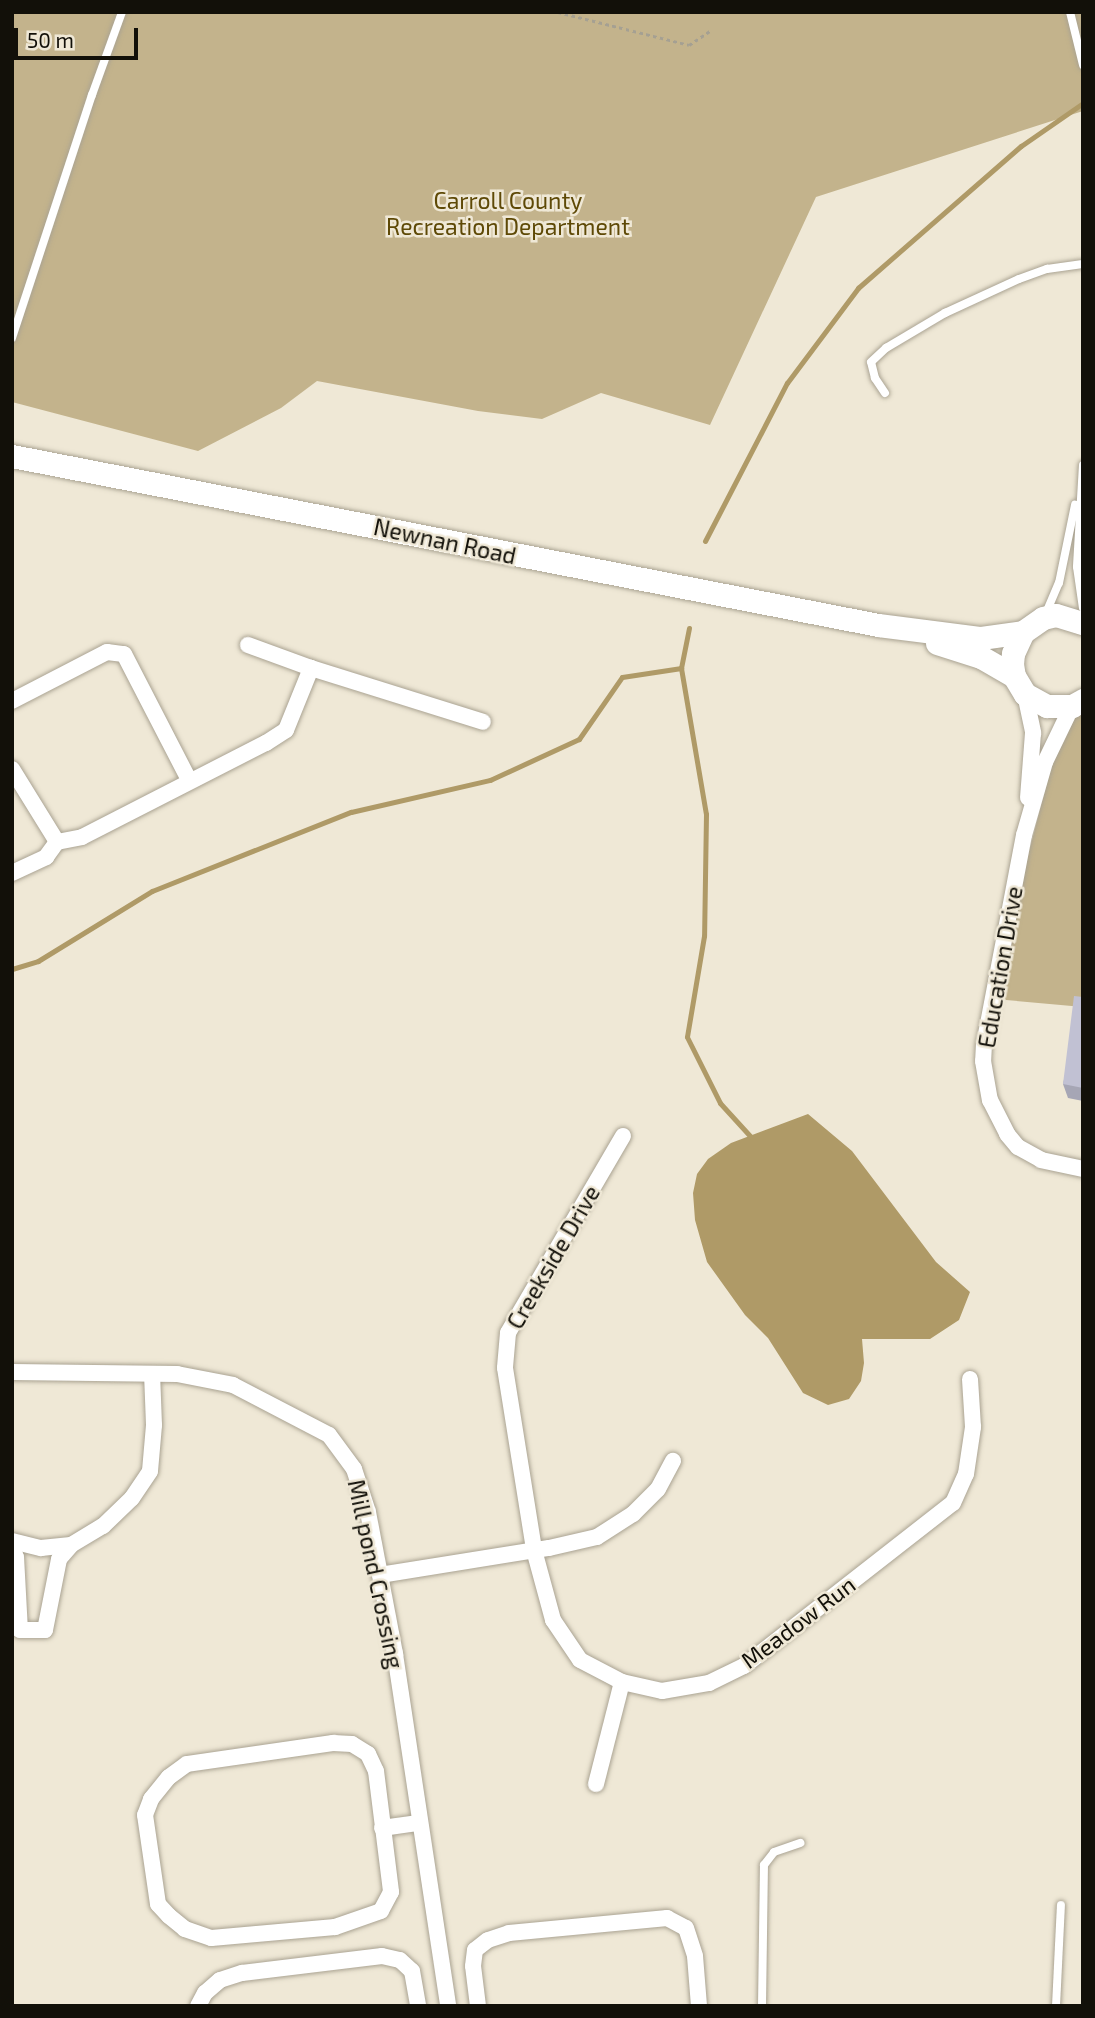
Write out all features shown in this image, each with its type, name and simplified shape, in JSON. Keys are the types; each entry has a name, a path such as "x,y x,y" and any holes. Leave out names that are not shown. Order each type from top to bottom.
{"main road":[{"name":"Newnan Road","path":"12,456 878,625 981,638 1023,632 1043,618"},
{"path":"1043,618 1069,616 1083,622"},
{"name":"Newnan Road","path":"878,625 981,657 1047,706 1077,703"},
{"path":"1019,685 1013,653 1023,632"}],"street":[{"path":"248,645 311,668 483,722"},
{"path":"12,701 107,652 124,654 189,780"},
{"path":"12,873 46,857 57,842 82,837 266,743 286,730 311,668"},
{"name":"Education Drive","path":"1019,685 1033,733 1024,835"},
{"name":"Education Drive","path":"1077,703 1054,738 1024,835 984,1044 984,1076 998,1117 1018,1147 1041,1160 1083,1169"},
{"path":"12,769 57,842"},
{"name":"Creekside Drive","path":"534,1550 505,1368 508,1333 623,1136"},
{"name":"Mill pond Crossing","path":"12,1372 177,1374 233,1385 329,1435 354,1469 368,1512 395,1654 448,2006"},
{"path":"12,1551 16,1556 20,1630 45,1630 59,1559 71,1545 103,1526 132,1498 150,1471 154,1425 152,1374"},
{"name":"Meadow Run","path":"534,1550 553,1620 580,1660 622,1682 662,1691 709,1683 744,1666 953,1503 966,1474 971,1438 970,1379"},
{"path":"380,1575 597,1537 633,1514 658,1489 673,1461"},
{"path":"12,1541 41,1548 71,1545"},
{"path":"596,1784 622,1682"},
{"path":"333,1744 352,1744 368,1754 376,1771 382,1828 391,1892 381,1911 335,1927 211,1938 186,1929 158,1904 145,1815 151,1799 169,1777 187,1764 333,1744"},
{"path":"382,1828 419,1823"},
{"path":"478,2006 473,1966 475,1950 488,1940 509,1933 667,1918 687,1928 695,1955 699,2006"},
{"path":"198,2006 205,1993 220,1980 242,1973 382,1956 400,1960 412,1971 418,2006"}],"lane":[{"path":"12,338 122,12"},
{"path":"1070,12 1083,65"},
{"path":"885,393 875,378 872,362 886,348 946,313 1019,279 1047,269 1083,264"},
{"path":"1083,465 1077,567 1083,608"},
{"path":"1043,618 1059,583 1081,481"},
{"path":"762,2006 764,1865 774,1852 800,1843"},
{"path":"1056,2006 1061,1905"}],"path":[{"path":"558,12 689,45 710,31"}],"green space":[{"name":"Carroll County Recreation Department","path":"12,12 1083,12 1083,111 816,197 710,425 601,393 542,419 478,411 317,381 281,408 198,451 12,402"},
{"path":"1083,708 1083,1007 1006,1000 995,987 996,978 1053,760 1074,714"}],"shaded area":[{"path":"808,1114 852,1151 936,1262 970,1292 959,1320 930,1339 862,1339 864,1363 861,1381 849,1399 828,1405 803,1393 768,1338 745,1315 707,1262 695,1220 693,1193 697,1174 708,1159 731,1143"}],"building":[{"path":"1074,996 1083,997 1083,1088 1063,1084"}],"waterway":[{"path":"705,541 787,383 858,288 1021,146 1083,103"},
{"path":"689,628 681,668 706,814 704,936 687,1037 720,1103 750,1136"},
{"path":"12,969 38,961 152,891 351,812 490,780 579,739 622,677 681,668"}]}
